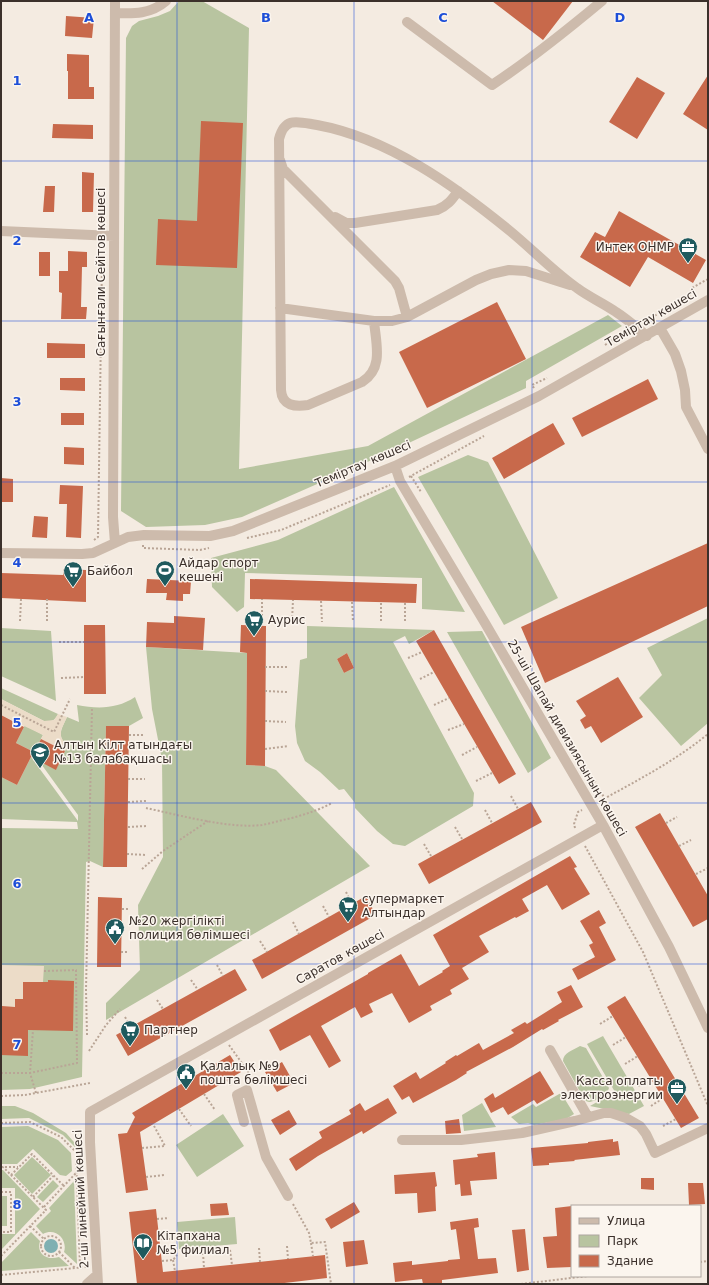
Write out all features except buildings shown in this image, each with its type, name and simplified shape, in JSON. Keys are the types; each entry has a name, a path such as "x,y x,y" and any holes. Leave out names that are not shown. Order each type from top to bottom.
{"street":[{"name":"Сағынғали Сейітов көшесі","path":"114,543 112,517 115,1"},
{"path":"115,13 142,13 154,9 166,1"},
{"path":"407,22 492,85 569,28 602,1"},
{"path":"374,320 377,360 374,370 369,377 362,382 308,405 292,405 285,401 281,396 279,139 281,131 290,123 298,122 336,128 370,141 404,157 458,191 509,230 577,288 616,312 647,336"},
{"path":"279,156 287,173 395,281 399,288 407,317"},
{"path":"327,213 346,223 363,222 437,210 444,207 451,201 458,191"},
{"path":"1,231 114,236"},
{"path":"280,308 392,321 407,317 476,280 491,274 509,270 526,271 577,288"},
{"name":"Теміртау көшесі","path":"1,553 93,553 128,536 210,536 233,531 395,466 539,396 708,300"},
{"path":"660,328 675,354 681,371 685,390 686,407 708,449"},
{"name":"25-ші Шапай дивизиясының көшесі","path":"395,466 400,481 603,824 669,947 708,1028"},
{"name":"Саратов көшесі","path":"90,1112 603,824"},
{"path":"550,1050 588,1117"},
{"path":"244,1122 237,1095 247,1090 266,1157 288,1196"},
{"name":"2-ші линейний көшесі","path":"90,1112 90,1142 97,1280"},
{"path":"402,1140 461,1140 522,1133 604,1113 611,1113 626,1118 640,1126 646,1134 655,1153 708,1128"},
{"path":"87,1284 97,1280"}],"path":[{"path":"92,541 98,537 102,259"},
{"path":"20,621 21,599"},
{"path":"47,599 47,621"},
{"path":"262,599 262,620"},
{"path":"292,621 293,600"},
{"path":"322,601 322,622"},
{"path":"352,602 353,622"},
{"path":"381,603 381,622"},
{"path":"405,603 405,623"},
{"path":"59,642 84,642"},
{"path":"408,658 422,652"},
{"path":"265,667 288,667"},
{"path":"420,679 434,672"},
{"path":"61,678 84,677"},
{"path":"265,691 287,692"},
{"path":"434,705 448,698"},
{"path":"1,705 54,732 70,699"},
{"path":"87,1035 86,990 92,708"},
{"path":"265,721 286,722"},
{"path":"448,730 464,724"},
{"path":"708,734 687,751 670,762 592,806 578,812 574,824 580,838 643,952 708,1106"},
{"path":"129,736 144,735"},
{"path":"265,749 288,746"},
{"path":"462,755 477,747"},
{"path":"129,756 144,756"},
{"path":"476,781 492,773"},
{"path":"586,776 593,778 605,798"},
{"path":"128,779 145,779"},
{"path":"511,796 518,809"},
{"path":"128,802 146,801"},
{"path":"146,808 208,821 248,826 261,825 302,815 323,808 332,803"},
{"path":"484,810 492,823"},
{"path":"666,823 677,816"},
{"path":"142,869 163,851 208,821"},
{"path":"128,827 147,826"},
{"path":"455,827 462,839"},
{"path":"679,846 691,840"},
{"path":"424,844 431,856"},
{"path":"127,854 147,855"},
{"path":"696,874 708,868"},
{"path":"346,892 352,904"},
{"path":"322,906 329,917"},
{"path":"122,909 128,909"},
{"path":"293,922 299,934"},
{"path":"260,941 267,952"},
{"path":"121,952 127,952"},
{"path":"217,965 223,976"},
{"path":"1,1073 30,1072 77,1063 76,970 44,971"},
{"path":"191,980 198,990"},
{"path":"157,1000 163,1009"},
{"path":"89,1051 106,1025 120,1009"},
{"path":"600,1024 613,1016"},
{"path":"125,1017 131,1027"},
{"path":"32,1030 30,1072 36,1093"},
{"path":"613,1045 626,1037"},
{"path":"223,1038 249,1073 245,1084 247,1090"},
{"path":"625,1064 638,1056"},
{"path":"638,1086 651,1079"},
{"path":"1,1096 25,1096 90,1083"},
{"path":"204,1094 215,1110"},
{"path":"651,1106 663,1098"},
{"path":"179,1109 190,1126"},
{"path":"663,1126 676,1119"},
{"path":"1,1124 30,1122 61,1137 76,1152 80,1267"},
{"path":"142,1148 165,1146 153,1124"},
{"path":"11,1175 32,1154 64,1186"},
{"path":"2,1167 19,1167"},
{"path":"1,1256 46,1210 2,1167"},
{"path":"44,1207 77,1173"},
{"path":"146,1177 165,1175"},
{"path":"33,1197 53,1176"},
{"path":"1,1192 11,1192 11,1232 1,1232"},
{"path":"288,1196 309,1233 313,1256"},
{"path":"158,1219 168,1218"},
{"path":"30,1226 44,1240"},
{"path":"50,1236 56,1238 59,1240 61,1246 59,1252 54,1256 45,1254 41,1245 44,1240 50,1236"},
{"path":"160,1239 170,1239"},
{"path":"311,1244 324,1242 331,1284"},
{"path":"287,1246 288,1259"},
{"path":"259,1248 260,1262"},
{"path":"230,1250 232,1265"},
{"path":"59,1252 75,1268"},
{"path":"203,1253 204,1268"},
{"path":"162,1261 173,1260 177,1255"},
{"path":"173,1260 175,1271"},
{"path":"1,1275 80,1267 86,1267 86,1273"},
{"path":"521,1284 580,1277"}],"green space":[{"path":"179,1 202,1 249,28 239,469 368,446 608,315 622,326 526,381 526,388 381,456 242,517 205,525 146,527 121,511 126,38 132,26 139,21 170,11"},
{"path":"468,455 488,462 558,598 504,625 418,477"},
{"path":"394,487 465,612 422,609 422,578 245,573 244,607 237,612 212,587 211,558 278,540"},
{"path":"708,618 708,723 681,746 639,698 662,675 647,648"},
{"path":"307,626 434,630 409,644 405,636 393,642 474,793 473,806 405,846 393,844 377,831 355,808 355,803 344,789 339,790 320,772 305,761 297,743 295,726 300,660 307,658","holes":["347,653 354,668 344,673 337,659"]},
{"path":"1,628 51,631 56,701 1,676"},
{"path":"482,631 551,758 528,773 447,632"},
{"path":"146,647 247,653 246,765 265,766 276,770 370,866 106,1020 106,1003 140,970 138,905 163,857 162,760 152,709"},
{"path":"1,688 58,714 56,718 49,721 44,721 1,699"},
{"path":"135,697 143,718 129,726 106,726 103,867 90,861 86,862 82,1077 30,1089 1,1090 1,828 78,829 77,822 1,819 1,777 17,785 31,757 78,821 78,815 39,761 56,769 67,747 61,736 63,725 67,717 79,722 77,705 107,707 121,704"},
{"path":"25,725 43,735 34,752 16,743"},
{"path":"603,1036 644,1106 629,1114 590,1106 615,1092 587,1044"},
{"path":"580,1046 586,1048 609,1088 601,1097 590,1102 584,1099 563,1061 563,1058 567,1054"},
{"path":"561,1093 574,1114 566,1119 534,1125 528,1123 519,1124 511,1117 533,1104 536,1107"},
{"path":"482,1103 496,1127 464,1131 462,1115"},
{"path":"1,1106 15,1106 33,1113 66,1133 80,1149 81,1166 79,1166 77,1149 63,1135 29,1118 1,1119"},
{"path":"223,1114 244,1146 197,1177 176,1145"},
{"path":"28,1126 58,1140 71,1153 72,1171 66,1176 60,1175 33,1149 17,1164 1,1164 1,1127"},
{"path":"32,1157 51,1175 32,1194 14,1175"},
{"path":"1,1170 3,1170 40,1209 1,1250 1,1234 15,1234 15,1188 1,1188"},
{"path":"53,1180 59,1186 43,1202 37,1197"},
{"path":"74,1181 77,1264 64,1252 65,1247 63,1239 60,1236 52,1232 43,1234 36,1226 51,1211 49,1208"},
{"path":"1,1196 7,1196 7,1226 1,1226"},
{"path":"235,1217 237,1244 179,1249 177,1222"},
{"path":"31,1232 40,1241 39,1246 41,1253 50,1258 59,1257 69,1266 1,1271 1,1263"}],"shaded area":[{"path":"1,699 44,721 54,720 58,714 67,717 61,730 61,737 67,747 65,751 41,739 43,735 1,715"},
{"path":"1,965 44,966 43,982 23,982 23,999 15,999 15,1007 2,1007 2,1030"}],"water":[{"path":"51,1239 56,1241 58,1246 56,1251 51,1253 46,1251 44,1246 46,1241"}],"place":[{"name":"Интек ОНМР","path":"688,264"},
{"name":"Айдар спорт кешені","path":"165,587"},
{"name":"Байбол","path":"73,588"},
{"name":"Аурис","path":"254,637"},
{"name":"Алтын Кілт атындағы №13 балабақшасы","path":"40,769"},
{"name":"супермаркет Алтындар","path":"348,923"},
{"name":"№20 жергілікті полиция бөлімшесі","path":"115,945"},
{"name":"Партнер","path":"130,1047"},
{"name":"Қалалық №9 пошта бөлімшесі","path":"186,1090"},
{"name":"Касса оплаты электроэнергии","path":"677,1105"},
{"name":"Кітапхана №5 филиал","path":"143,1260"}]}
